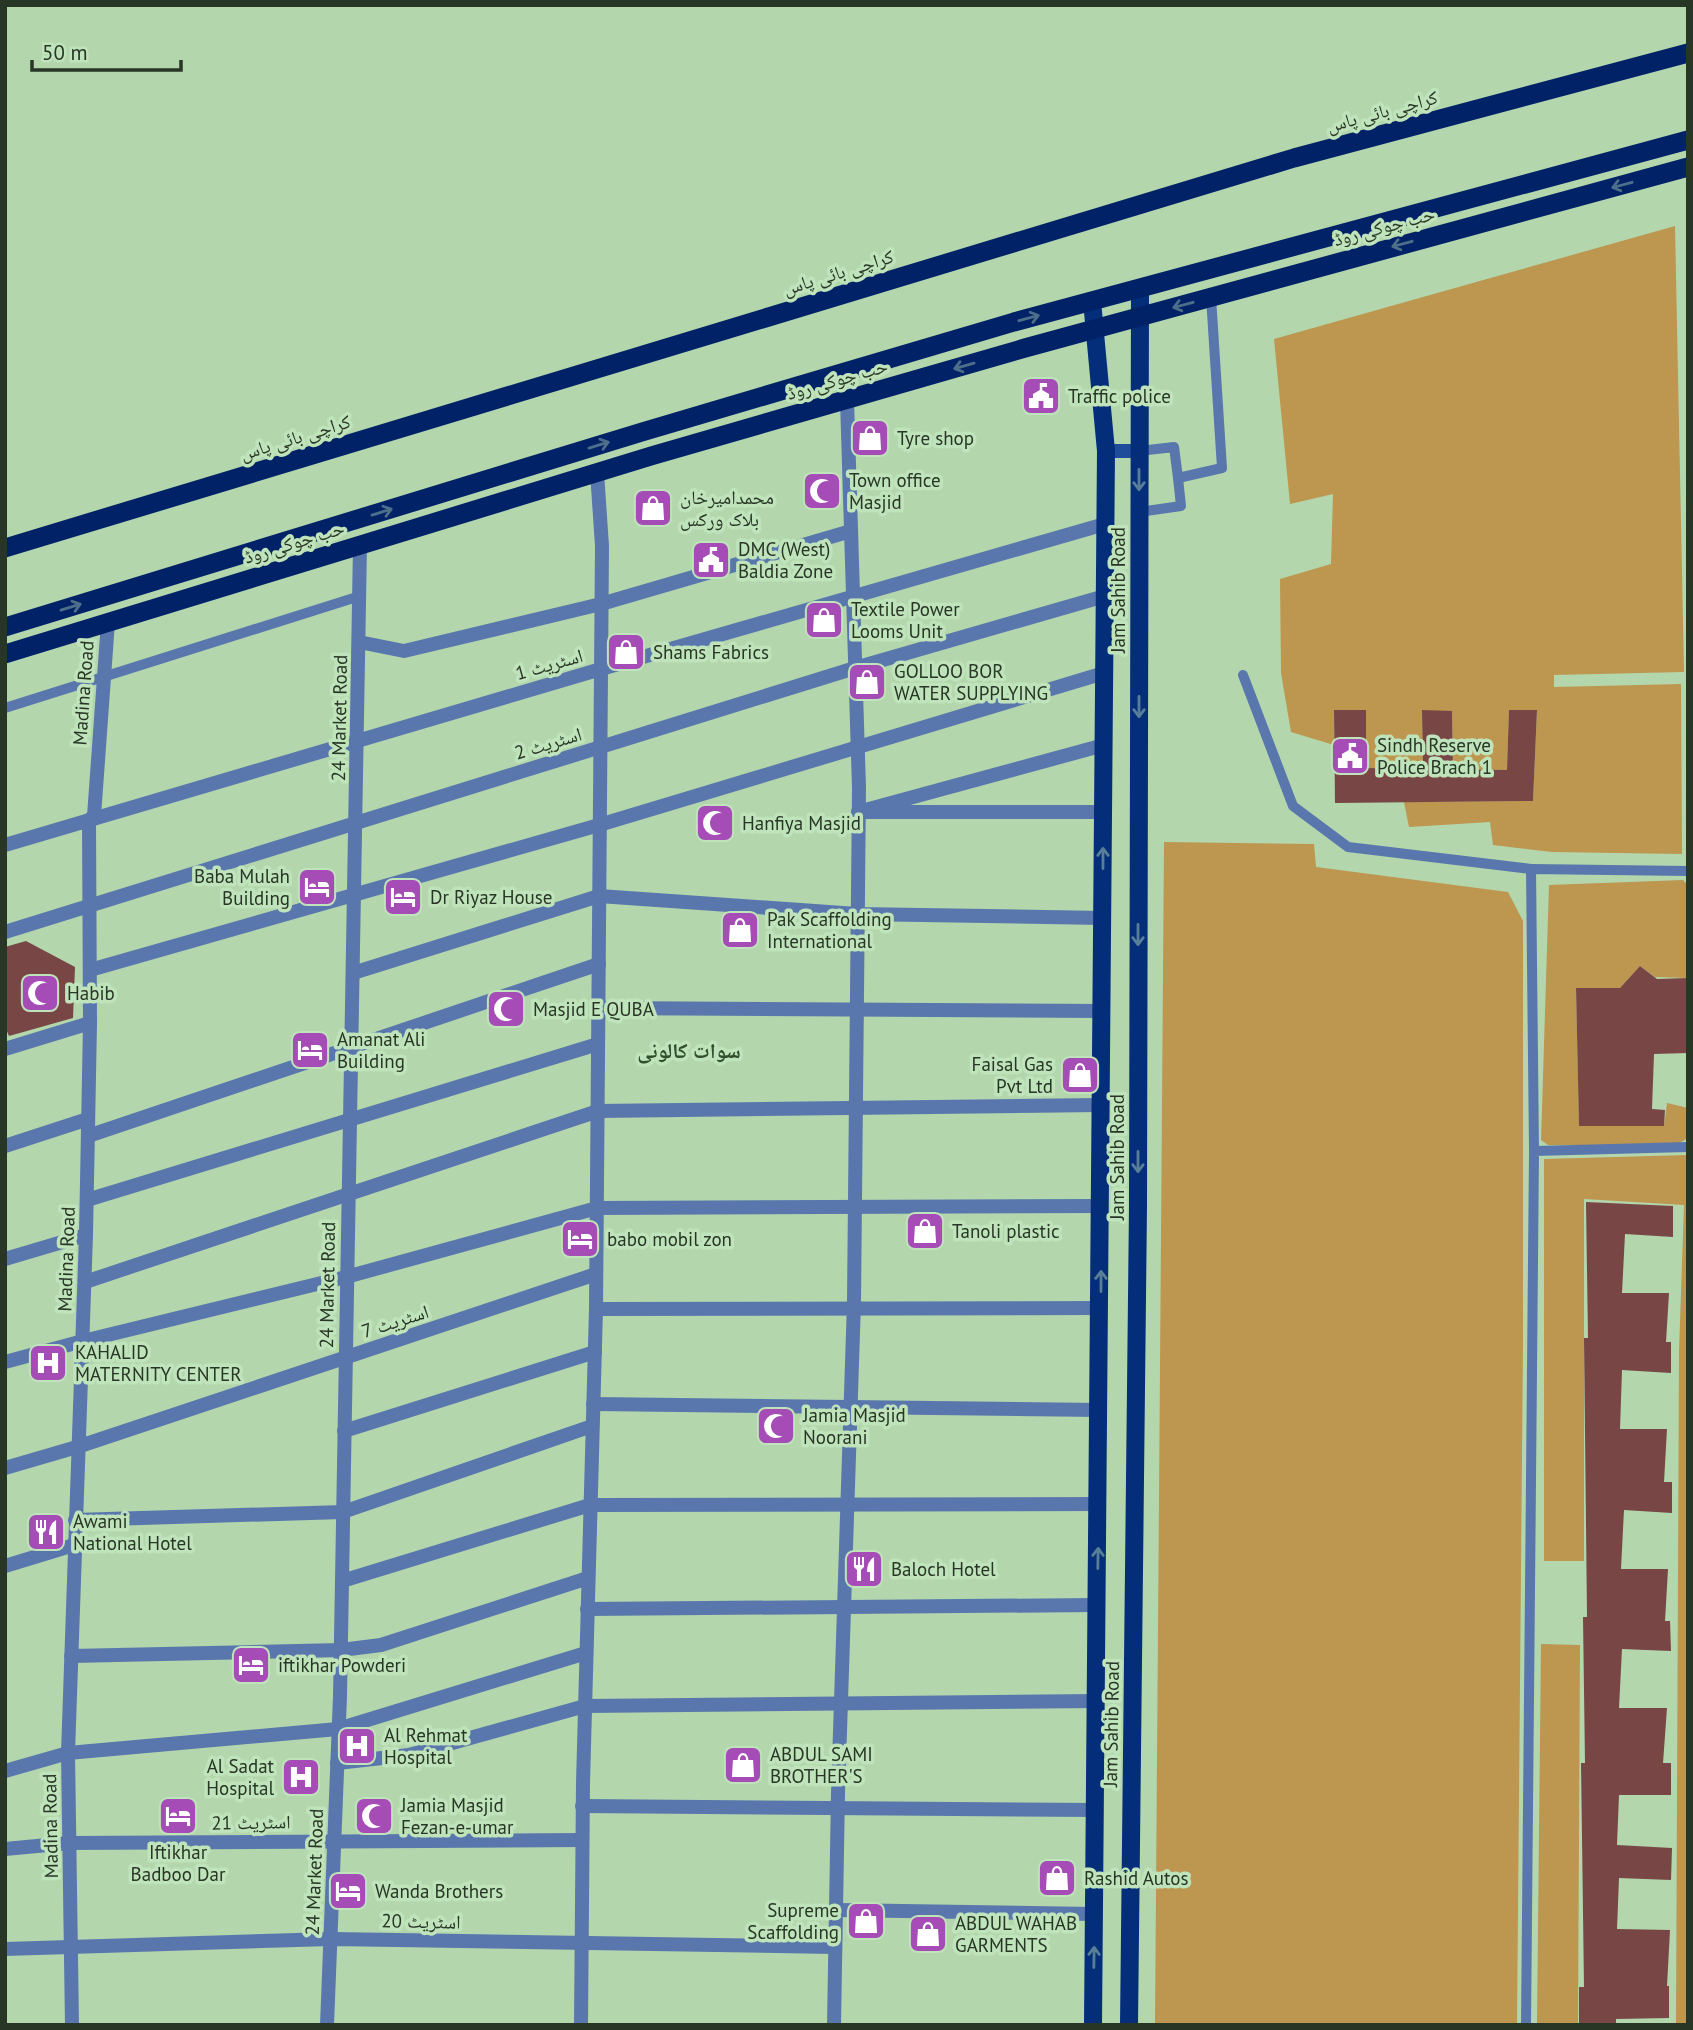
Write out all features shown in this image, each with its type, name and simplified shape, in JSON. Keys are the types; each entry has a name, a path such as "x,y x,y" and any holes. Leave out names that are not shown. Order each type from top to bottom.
{"highway":[{"name":"کراچی بائی پاس","path":"5,548 1294,158 1688,53"},
{"name":"حب چوکی روڈ","path":"5,627 655,428 1014,322 1688,140"},
{"name":"حب چوکی روڈ","path":"5,654 597,472 847,400 1211,297 1687,170"}],"main road":[{"name":"Jam Sahib Road","path":"1129,2025 1138,1220 1140,289"},
{"name":"Jam Sahib Road","path":"1092,301 1106,451 1093,2025"},
{"path":"1106,451 1139,451"}],"street":[{"path":"834,2025 854,1308 857,1009 857,748 847,400"},
{"path":"580,2025 582,1806 596,1310 602,546 597,472"},
{"name":"اسٹریٹ 1","path":"5,845 1105,524"},
{"path":"359,642 404,651 601,604 851,531"},
{"name":"24 Market Road","path":"327,2025 341,1650 360,545"},
{"name":"اسٹریٹ 2","path":"5,932 855,668 1105,596"},
{"name":"Madina Road","path":"72,2025 68,1753 87,1200 89,820 94,816 108,622"},
{"path":"90,970 599,825 1104,674"},
{"path":"858,813 1104,745"},
{"path":"858,813 1103,812"},
{"path":"353,973 599,896 857,914 1103,918"},
{"path":"88,1136 598,964"},
{"path":"598,1008 1102,1011"},
{"path":"5,1049 90,1023"},
{"path":"87,1200 598,1044"},
{"path":"85,1282 598,1111 1101,1104"},
{"path":"5,1146 88,1119"},
{"path":"5,1362 346,1277 597,1209 1101,1206"},
{"path":"5,1259 86,1235"},
{"name":"اسٹریٹ 7","path":"5,1468 77,1447 596,1274"},
{"path":"596,1310 1100,1308"},
{"path":"344,1431 595,1352"},
{"path":"593,1404 1100,1410"},
{"path":"75,1520 343,1512 593,1426"},
{"path":"342,1581 590,1505 1099,1504"},
{"path":"5,1566 74,1545"},
{"path":"71,1656 341,1650 381,1645 588,1578"},
{"path":"587,1609 1097,1605"},
{"path":"5,1770 68,1753 338,1729 586,1653"},
{"path":"337,1763 410,1755 585,1706 1097,1701"},
{"path":"582,1806 1095,1810"},
{"name":"اسٹریٹ 21","path":"5,1849 69,1843 582,1840"},
{"path":"836,1910 1094,1914"},
{"name":"اسٹریٹ 20","path":"5,1949 331,1939 835,1947"}],"lane":[{"path":"1178,478 1222,468 1211,297"},
{"path":"1139,451 1174,447 1181,506 1139,512"},
{"path":"5,708 360,596"},
{"path":"1242,675 1293,806 1348,847 1531,869 1688,871"},
{"path":"1526,2025 1534,1151 1531,869"},
{"path":"1534,1151 1688,1147"}],"shaded area":[{"path":"1675,226 1684,672 1554,675 1554,687 1681,684 1682,854 1552,852 1493,845 1490,822 1409,827 1404,802 1533,801 1537,711 1509,710 1507,770 1453,769 1452,711 1422,711 1423,769 1366,768 1365,710 1334,710 1334,745 1291,732 1281,673 1280,579 1331,564 1333,494 1290,504 1274,339"},
{"path":"1164,842 1314,844 1316,867 1508,892 1523,921 1523,1341 1517,2025 1155,2025"},
{"path":"1683,880 1688,885 1688,978 1655,977 1640,966 1620,988 1576,988 1579,1126 1664,1126 1667,1103 1688,1108 1688,1138 1676,1145 1548,1145 1541,1140 1549,885"},
{"path":"1688,1155 1688,2025 1676,2025 1679,1352 1684,1205 1584,1199 1584,1561 1544,1561 1544,1159"},
{"path":"1541,1644 1580,1645 1578,2025 1537,2025"}],"building":[{"name":"Sindh Reserve Police Brach 1","path":"1334,710 1366,710 1366,768 1423,769 1422,710 1452,711 1453,769 1507,770 1509,710 1537,710 1533,801 1335,803"},
{"name":"Habib","path":"26,941 75,967 73,1018 9,1036 5,1027 5,947"},
{"path":"1640,966 1657,979 1688,978 1687,1053 1654,1054 1652,1109 1665,1110 1664,1126 1579,1126 1576,988 1620,988"},
{"path":"1586,1202 1673,1206 1673,1237 1625,1234 1622,1293 1669,1293 1666,1342 1671,1342 1671,1373 1622,1370 1620,1429 1667,1429 1664,1482 1672,1482 1672,1513 1624,1510 1621,1569 1668,1569 1665,1621 1670,1621 1671,1651 1622,1649 1619,1708 1667,1708 1663,1763 1671,1763 1671,1795 1619,1795 1617,1845 1672,1848 1671,1880 1619,1878 1617,1929 1670,1930 1667,1986 1669,2018 1616,2019 1616,2025 1579,2025 1579,1987 1584,1987 1581,1763 1585,1763 1583,1617 1587,1617 1584,1338 1588,1338"}],"place":[{"name":"Traffic police","path":"1041,396"},
{"name":"Tyre shop","path":"870,438"},
{"name":"Town office Masjid","path":"822,491"},
{"name":"محمداميرخان بلاک ورکس","path":"653,508"},
{"name":"DMC (West) Baldia Zone","path":"711,560"},
{"name":"Textile Power Looms Unit","path":"824,620"},
{"name":"Shams Fabrics","path":"626,652"},
{"name":"GOLLOO BOR WATER SUPPLYING","path":"867,682"},
{"name":"Sindh Reserve Police Brach 1","path":"1350,756"},
{"name":"Hanfiya Masjid","path":"715,823"},
{"name":"Baba Mulah Building","path":"317,887"},
{"name":"Dr Riyaz House","path":"403,897"},
{"name":"Pak Scaffolding International","path":"740,930"},
{"name":"Habib","path":"40,993"},
{"name":"Masjid E QUBA","path":"506,1009"},
{"name":"Amanat Ali Building","path":"310,1050"},
{"name":"Faisal Gas Pvt Ltd","path":"1080,1075"},
{"name":"Tanoli plastic","path":"925,1231"},
{"name":"babo mobil zon","path":"580,1239"},
{"name":"KAHALID MATERNITY CENTER","path":"48,1363"},
{"name":"Jamia Masjid Noorani","path":"776,1426"},
{"name":"Awami National Hotel","path":"46,1532"},
{"name":"Baloch Hotel","path":"864,1569"},
{"name":"iftikhar Powderi","path":"251,1665"},
{"name":"Al Rehmat Hospital","path":"357,1746"},
{"name":"ABDUL SAMI BROTHER'S","path":"743,1765"},
{"name":"Al Sadat Hospital","path":"301,1777"},
{"name":"Iftikhar Badboo Dar","path":"178,1816"},
{"name":"Jamia Masjid Fezan-e-umar","path":"374,1816"},
{"name":"Rashid Autos","path":"1057,1878"},
{"name":"Wanda Brothers","path":"348,1891"},
{"name":"Supreme Scaffolding","path":"866,1921"},
{"name":"ABDUL WAHAB GARMENTS","path":"928,1934"}],"district":[{"name":"سوات کالونی","path":"689,1051"}]}
